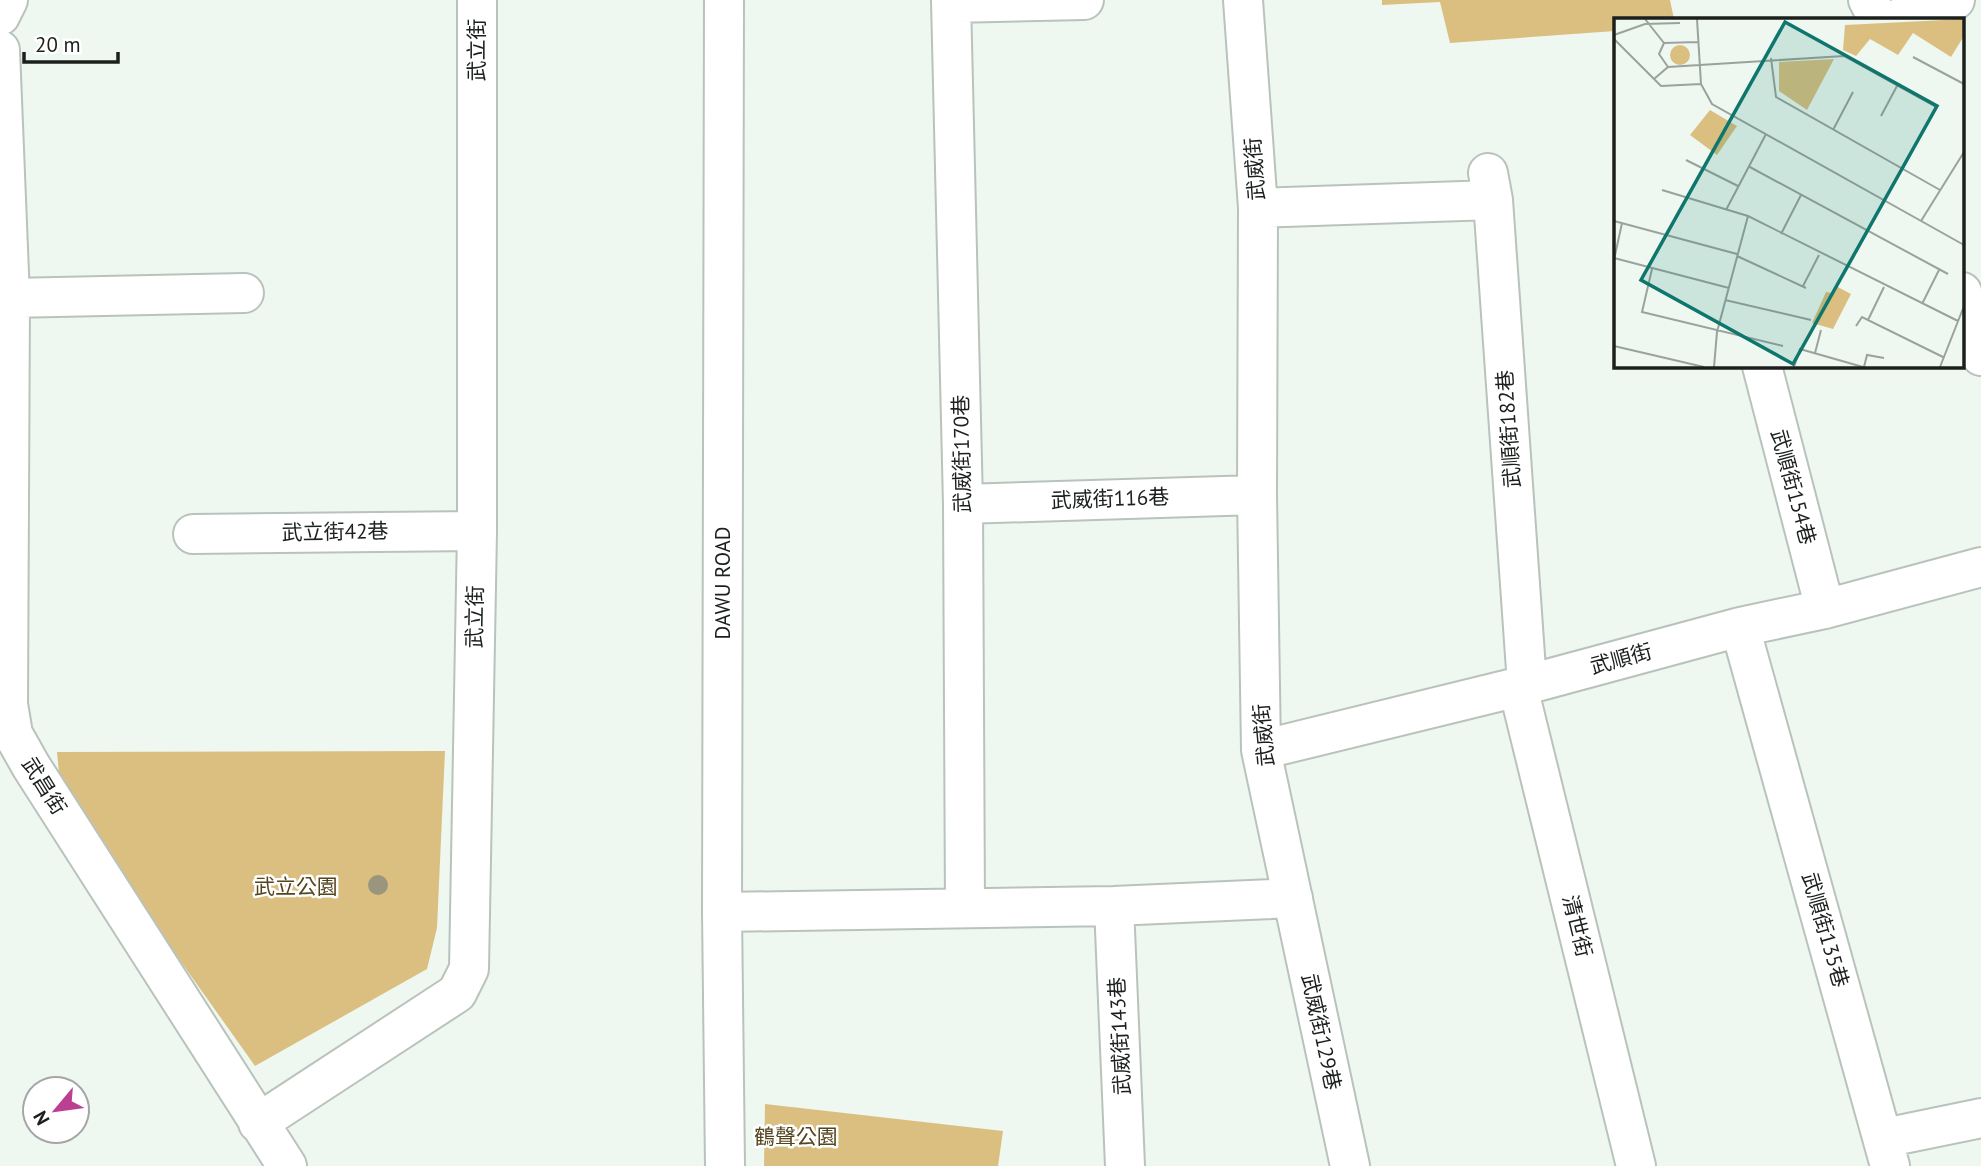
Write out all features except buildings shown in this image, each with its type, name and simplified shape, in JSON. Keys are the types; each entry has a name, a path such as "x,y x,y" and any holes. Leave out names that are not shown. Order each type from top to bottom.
{"street":[{"path":"0,16 8,0"},
{"name":"武立街","path":"258,1123 457,993 469,969 477,531 477,0"},
{"name":"DAWU ROAD","path":"724,0 722,912 725,1166"},
{"path":"951,1 1084,0"},
{"name":"武威街","path":"1243,0 1258,208 1257,495 1261,750 1293,898"},
{"path":"1868,0 1877,18"},
{"path":"1899,18 1955,0"},
{"name":"武威街170巷","path":"951,1 963,503 965,908"},
{"name":"武昌街","path":"0,50 10,298 8,704 13,734 287,1166"},
{"name":"武順街182巷","path":"1258,208 1491,186 1523,686"},
{"path":"10,298 243,293"},
{"path":"1964,299 1981,356"},
{"name":"武順街154巷","path":"1763,368 1825,609"},
{"name":"武威街116巷","path":"963,503 1257,495"},
{"name":"武立街42巷","path":"193,534 477,531"},
{"name":"武順街","path":"1261,750 1523,686 1740,627 1825,609 1981,567"},
{"name":"武順街135巷","path":"1740,627 1887,1152 1981,1118"},
{"name":"清世街","path":"1523,686 1636,1166"},
{"path":"722,912 1114,906 1293,898"},
{"name":"武威街129巷","path":"1293,898 1350,1166"},
{"name":"武威街143巷","path":"1114,906 1125,1166"}],"green space":[{"path":"1382,0 1670,0 1674,18 1614,18 1614,31 1450,43 1440,2 1382,5"},
{"name":"武立公園","path":"445,751 437,928 427,969 255,1066 61,793 57,752"},
{"name":"鶴聲公園","path":"765,1104 1003,1131 998,1166 764,1166"}]}
